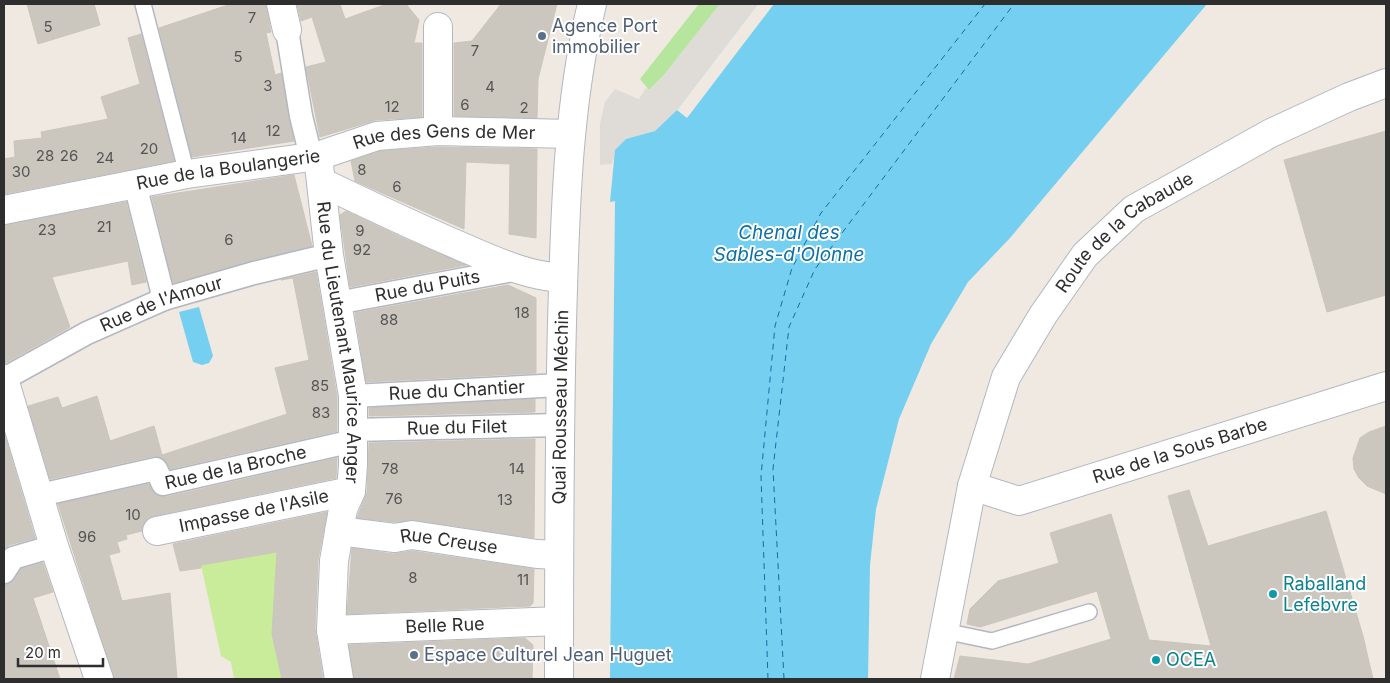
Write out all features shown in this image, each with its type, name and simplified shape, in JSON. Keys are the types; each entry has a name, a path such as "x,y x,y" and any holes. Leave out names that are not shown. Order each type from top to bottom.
{"street":[{"path":"281,4 301,116 317,165"},
{"name":"Quai Rousseau Méchin","path":"559,679 558,555 562,278 572,134 584,36 592,4"},
{"path":"438,27 438,131"},
{"name":"Route de la Cabaude","path":"935,679 972,486 1006,377 1043,315 1085,255 1134,210 1271,133 1349,96 1386,83"},
{"name":"Rue des Gens de Mer","path":"317,165 377,136 438,131 572,134"},
{"name":"Rue de la Boulangerie","path":"4,210 187,174 317,165 400,220 518,270 541,277 562,278"},
{"name":"Rue du Lieutenant Maurice Anger","path":"317,165 329,255 354,396 350,491 343,508 334,561 331,630 339,679"},
{"path":"134,184 164,299"},
{"name":"Rue de l'Amour","path":"4,379 87,333 164,299 254,273 329,255"},
{"name":"Rue du Puits","path":"338,303 518,270"},
{"path":"4,379 54,546 99,679"},
{"name":"Rue du Chantier","path":"354,396 560,385"},
{"name":"Rue de la Sous Barbe","path":"972,486 1019,501 1386,386"},
{"name":"Rue du Filet","path":"353,435 560,425"},
{"name":"Rue de la Broche","path":"40,495 156,469 163,484 353,435"},
{"name":"Impasse de l'Asile","path":"157,531 350,491"},
{"name":"Rue Creuse","path":"339,531 395,538 412,534 537,554 558,555"},
{"path":"4,572 13,558 54,546"},
{"name":"Belle Rue","path":"331,630 559,622"}],"lane":[{"path":"142,4 187,174"},
{"path":"944,631 992,641 1089,612"}],"green space":[{"path":"699,4 720,4 664,75 649,90 640,79"},
{"path":"277,552 272,634 282,679 234,679 231,662 221,656 201,565"}],"shaded area":[{"path":"720,4 758,4 677,110 655,131 638,136 613,160 612,164 600,165 600,124 605,102 615,89 639,99 646,88 649,90 664,75"}],"water":[{"name":"Chenal des Sables-d'Olonne","path":"758,4 1207,4 1010,238 968,282 931,344 899,419 876,509 870,565 868,679 610,679 615,201 610,202 615,150 626,139 655,131 677,110"},
{"path":"199,307 213,356 209,363 202,365 193,362 179,312"}],"pier":[{"path":"758,4 774,4 687,118 677,110"}],"building":[{"path":"27,4 94,4 100,25 38,44"},
{"path":"231,4 266,4 271,32 266,33 275,75 281,73 294,141 192,157 159,28"},
{"path":"297,4 340,4 345,19 387,4 406,4 419,20 414,43 422,43 422,117 376,120 320,137 306,67 326,62 312,17 301,21"},
{"path":"501,4 557,4 538,79 537,118 454,116 454,43 472,41"},
{"path":"141,34 174,161 4,194 4,159 15,157 14,141 42,138 41,132 108,119 101,97 140,84 128,38"},
{"path":"1386,131 1386,295 1327,312 1284,160"},
{"path":"438,147 537,149 536,238 509,234 510,164 466,162 464,229 355,181 351,161 380,151"},
{"path":"294,175 312,246 173,283 152,197"},
{"path":"126,202 146,282 132,285 128,261 52,277 70,327 4,364 4,225"},
{"path":"346,211 466,265 350,287 340,215"},
{"path":"316,272 337,397 337,431 170,469 164,459 154,456 50,479 28,406 58,397 62,408 97,396 110,441 154,426 162,455 287,414 275,368 309,360 293,278 281,280"},
{"path":"508,285 536,298 536,373 366,382 355,313"},
{"path":"535,399 535,412 369,416 369,408"},
{"path":"1386,426 1386,494 1367,486 1359,478 1354,469 1353,458 1360,438 1369,432"},
{"path":"4,433 35,538 9,545 4,549"},
{"path":"535,439 534,538 414,520 395,522 357,518 367,492 369,443"},
{"path":"337,458 336,478 154,516 146,520 142,531 126,535 127,539 117,542 120,552 109,555 122,601 170,593 177,679 114,679 58,504 149,484 155,494 166,497"},
{"path":"1189,490 1208,546 1326,511 1363,636 1373,679 954,679 960,656 1028,664 1111,639 1097,591 980,627 967,624 970,609 998,581 1059,563 1050,533 1111,514 1149,640 1211,646 1168,496"},
{"path":"327,512 318,560 315,629 323,679 282,679 272,634 277,552 201,565 201,568 180,571 173,544"},
{"path":"352,548 393,554 412,551 534,569 533,603 530,606 347,614"},
{"path":"43,563 53,592 33,598 60,679 4,679 4,585 10,583 21,569"},
{"path":"525,638 533,645 532,679 354,679 349,645"}],"ferry route":[{"path":"768,679 761,476 775,326 792,268 821,213 985,4"},
{"path":"784,679 773,469 789,327 815,269 1014,4"}],"place":[{"name":"Agence Port immobilier","path":"542,36"},
{"name":"Raballand Lefebvre","path":"1273,594"},
{"name":"Espace Culturel Jean Huguet","path":"414,655"},
{"name":"OCEA","path":"1156,660"}]}
